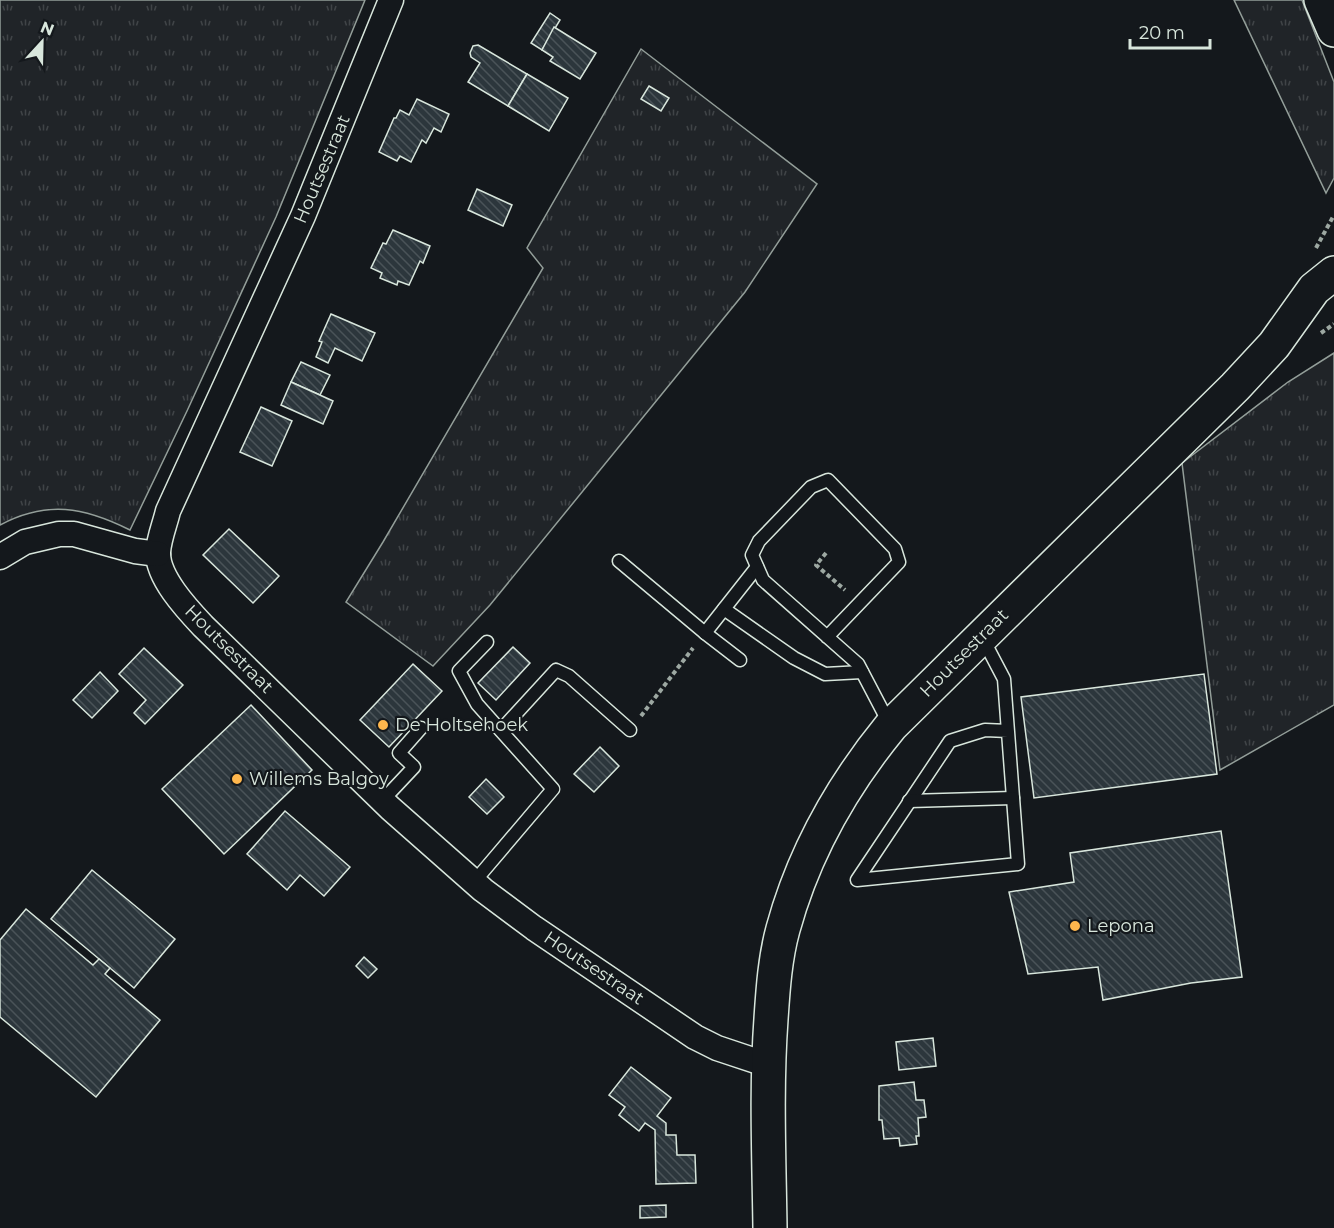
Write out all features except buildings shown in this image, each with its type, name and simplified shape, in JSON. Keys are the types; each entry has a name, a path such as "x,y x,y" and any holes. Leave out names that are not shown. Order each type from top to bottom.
{"street":[{"name":"Houtsestraat","path":"391,0 303,216 172,501 158,554 166,578 175,594 203,626 383,800 474,882 534,928 695,1037 717,1048 768,1065"},
{"path":"1321,0 1334,30"},
{"name":"Houtsestraat","path":"770,1228 768,1065 773,990 782,931 798,881 816,838 841,794 861,762 891,726 1226,396 1274,345 1314,289 1334,273"},
{"name":"Houtsestraat","path":"1274,345 1334,303"},
{"path":"0,557 25,542 44,536 67,534 135,551 158,554"}],"lane":[{"path":"827,637 899,562 895,549 828,480 811,487 759,541 752,555 763,580 827,637 858,664 891,726"},
{"path":"619,561 740,660"},
{"path":"705,633 757,567"},
{"path":"724,609 794,658 825,674 862,672"},
{"path":"981,636 1004,679 1008,731 1018,864 857,880 950,741 985,730 1008,731"},
{"path":"474,882 553,789 477,704 459,671 487,642"},
{"path":"501,730 556,670 569,676 630,730"},
{"path":"383,800 414,767 399,753 422,728"},
{"path":"909,801 1013,798"}],"path":[{"path":"826,553 816,565 860,603"},
{"path":"630,730 705,633"}],"green space":[{"path":"0,0 365,0 276,217 130,530 97,516 65,509 34,512 0,525"},
{"path":"1234,0 1302,0 1334,82 1334,178 1326,193"},
{"path":"641,49 817,184 745,292 490,605 433,666 346,602 543,268 527,248"},
{"path":"1334,353 1334,705 1220,770 1182,463 1288,382"}],"place":[{"name":"De Holtsehoek","path":"383,725"},
{"name":"Willems Balgoy","path":"237,779"},
{"name":"Lepona","path":"1075,926"}]}
